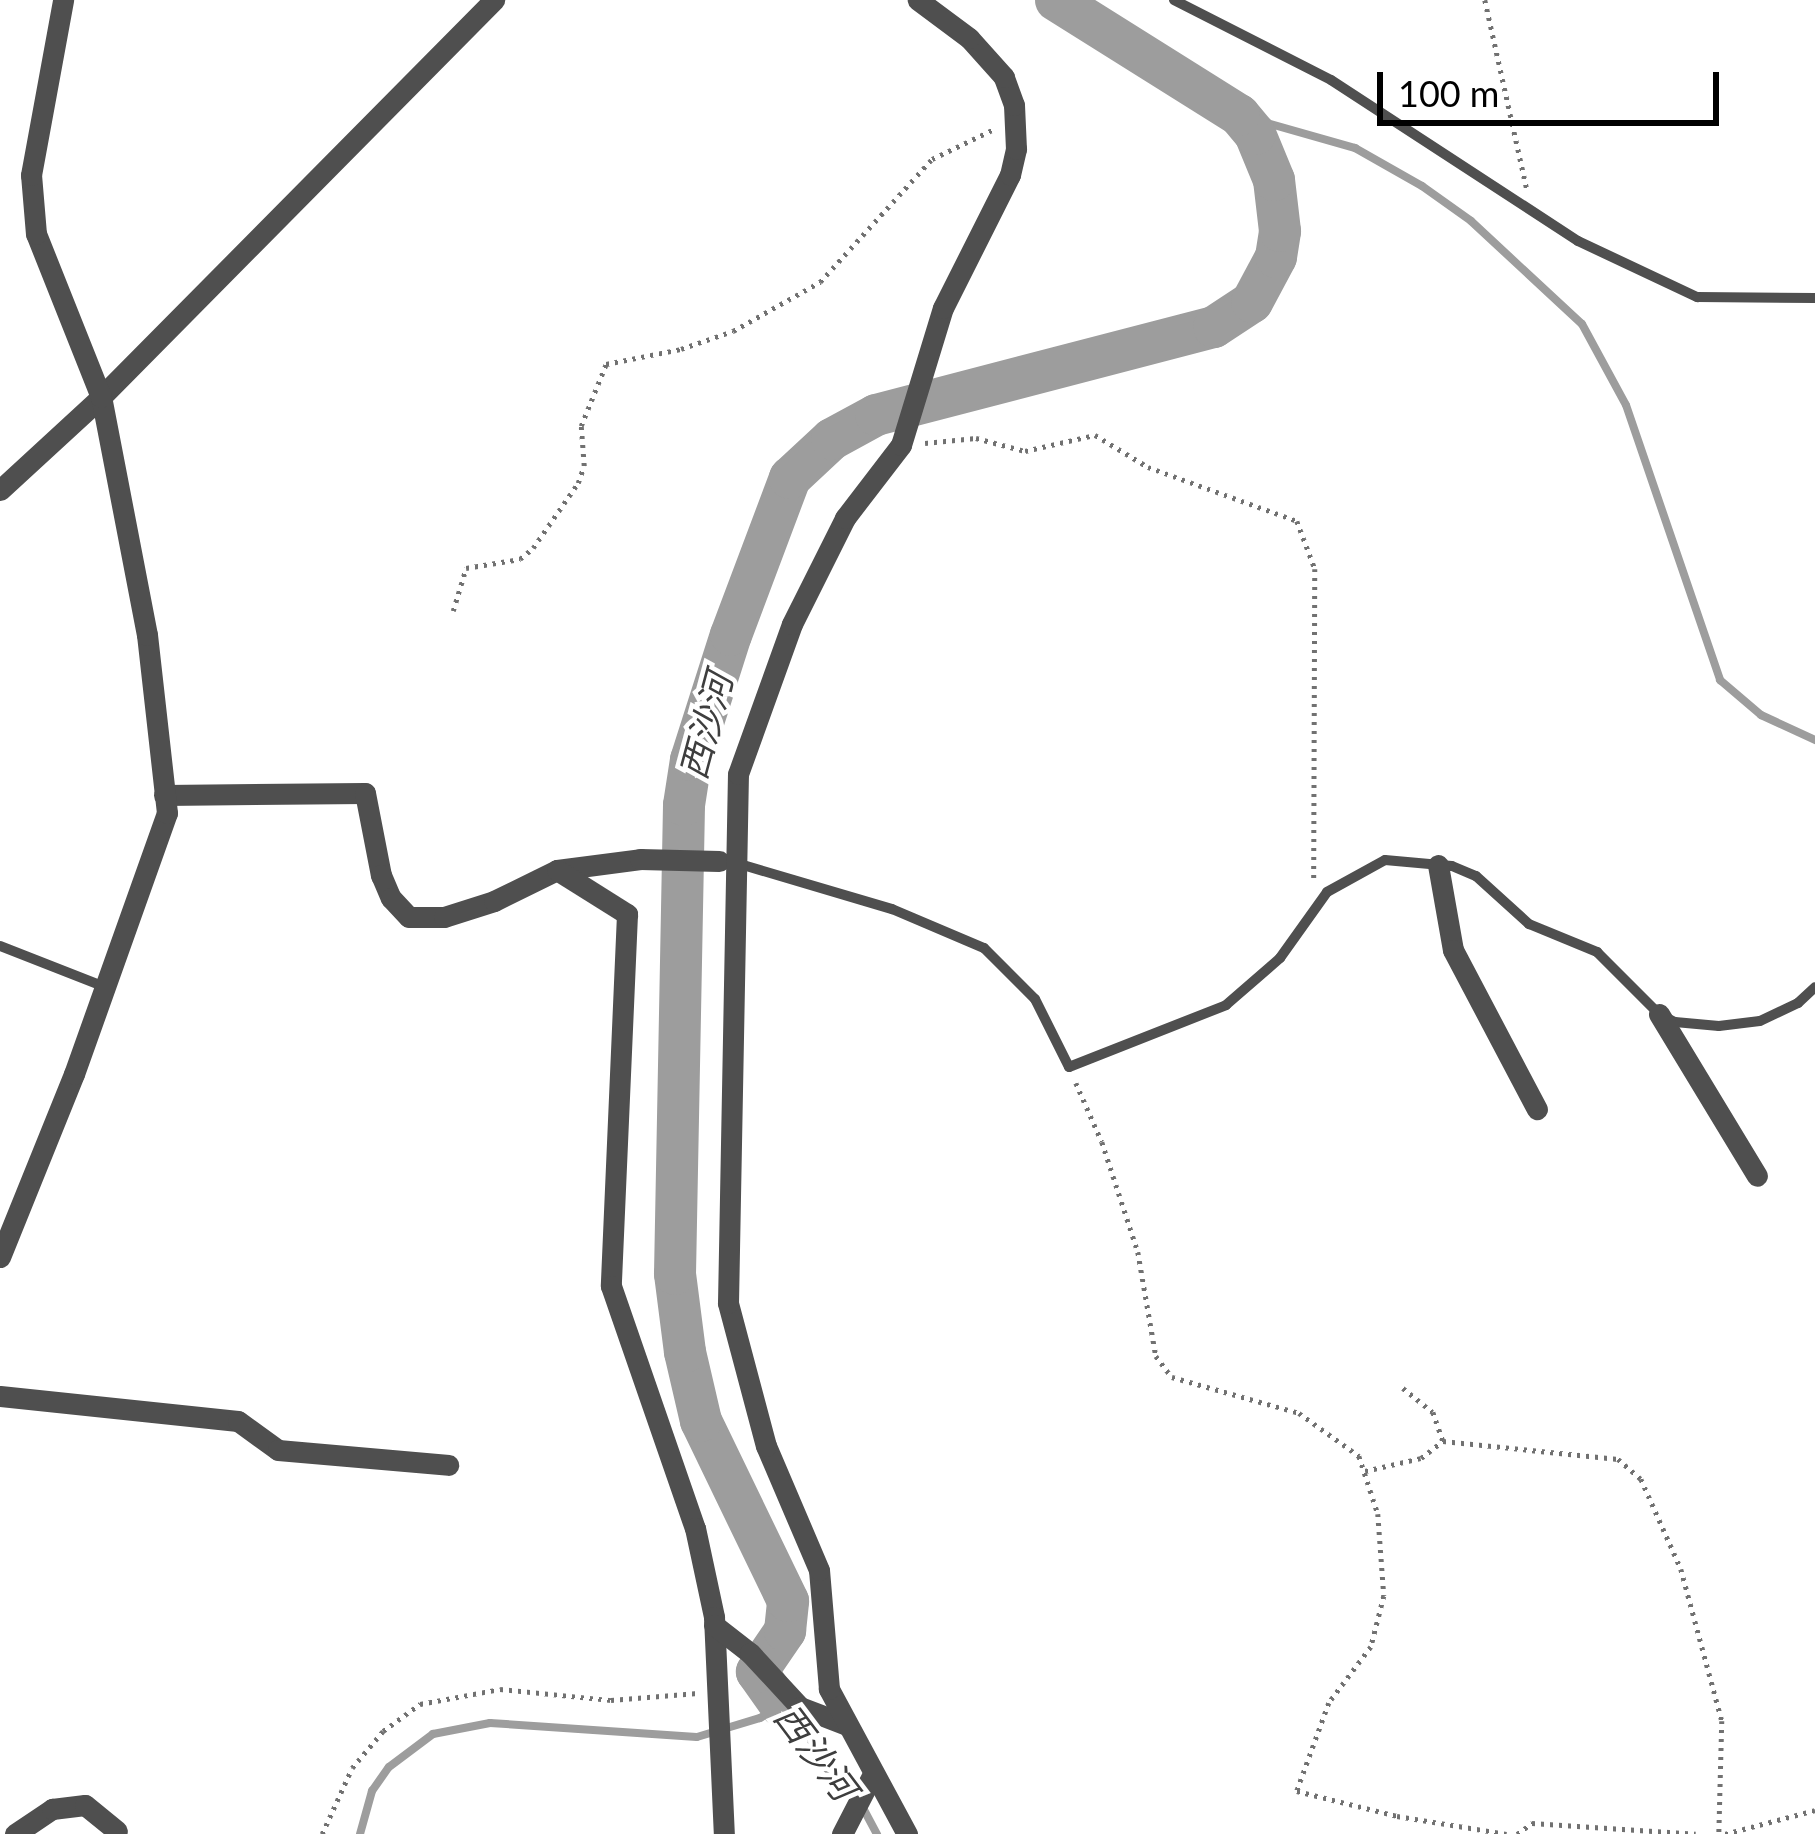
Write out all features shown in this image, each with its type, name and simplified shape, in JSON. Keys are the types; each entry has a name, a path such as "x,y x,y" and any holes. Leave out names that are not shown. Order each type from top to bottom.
{"street":[{"path":"0,1257 105,987 166,812 147,635 101,397 36,234 31,175 63,0"},
{"path":"0,490 101,397 494,0"},
{"path":"907,1834 829,1689 820,1570 766,1446 728,1303 727,862 738,774 792,624 845,518 901,445 952,287 1010,175 1016,120 1010,91 994,65 918,0"},
{"path":"164,795 365,793 381,875 391,898 409,916 460,911 557,870 640,859 727,862"},
{"path":"1438,865 1453,950 1537,1109"},
{"path":"557,870 627,914 611,1286 695,1528 714,1625 724,1834"},
{"path":"1659,1013 1757,1176"},
{"path":"0,1396 238,1421 278,1450 448,1465"},
{"path":"714,1625 750,1653 800,1707 847,1725"},
{"path":"842,1834 872,1776"},
{"path":"15,1834 52,1809 85,1805 117,1831"}],"lane":[{"path":"1174,0 1331,80 1578,241 1697,297 1815,298"},
{"path":"727,862 892,909 984,948 1035,1000 1069,1067 1226,1005 1280,958 1327,892 1385,860 1438,865 1476,876 1529,924 1597,952 1659,1013 1687,1024 1741,1024 1780,1014 1815,987"},
{"path":"0,946 105,987"}],"path":[{"path":"1485,0 1532,207"},
{"path":"453,611 466,568 520,559 533,548 578,482 584,466 580,426 606,364 705,342 820,282 932,159 1016,120"},
{"path":"901,445 976,438 1025,452 1095,435 1148,467 1298,521 1315,569 1314,910"},
{"path":"1069,1067 1102,1142 1138,1252 1156,1356 1172,1377 1299,1413 1359,1456 1378,1514 1384,1596 1370,1647 1330,1703 1297,1791 1396,1816 1507,1834"},
{"path":"1403,1388 1433,1412 1443,1442"},
{"path":"1364,1472 1421,1458 1443,1442 1618,1459 1641,1479 1681,1569 1722,1721 1722,1834 1815,1810"},
{"path":"322,1834 352,1768 383,1731 420,1704 500,1689 611,1700 716,1692"},
{"path":"1516,1834 1532,1823 1696,1834"}],"waterway":[{"name":"西沙河","path":"781,1706 757,1672 785,1631 788,1601 701,1421 685,1352 675,1274 684,805 691,760 731,635 790,478 832,439 876,415 1214,327 1252,302 1276,257 1280,231 1274,180 1255,134 1239,115 1056,0"},
{"path":"1239,115 1355,148 1422,186 1471,221 1582,324 1626,405 1720,680 1761,715 1815,740"},
{"path":"360,1834 372,1791 389,1767 433,1734 490,1723 697,1737 760,1718 781,1706 808,1732 818,1759 863,1808 877,1834"}]}
